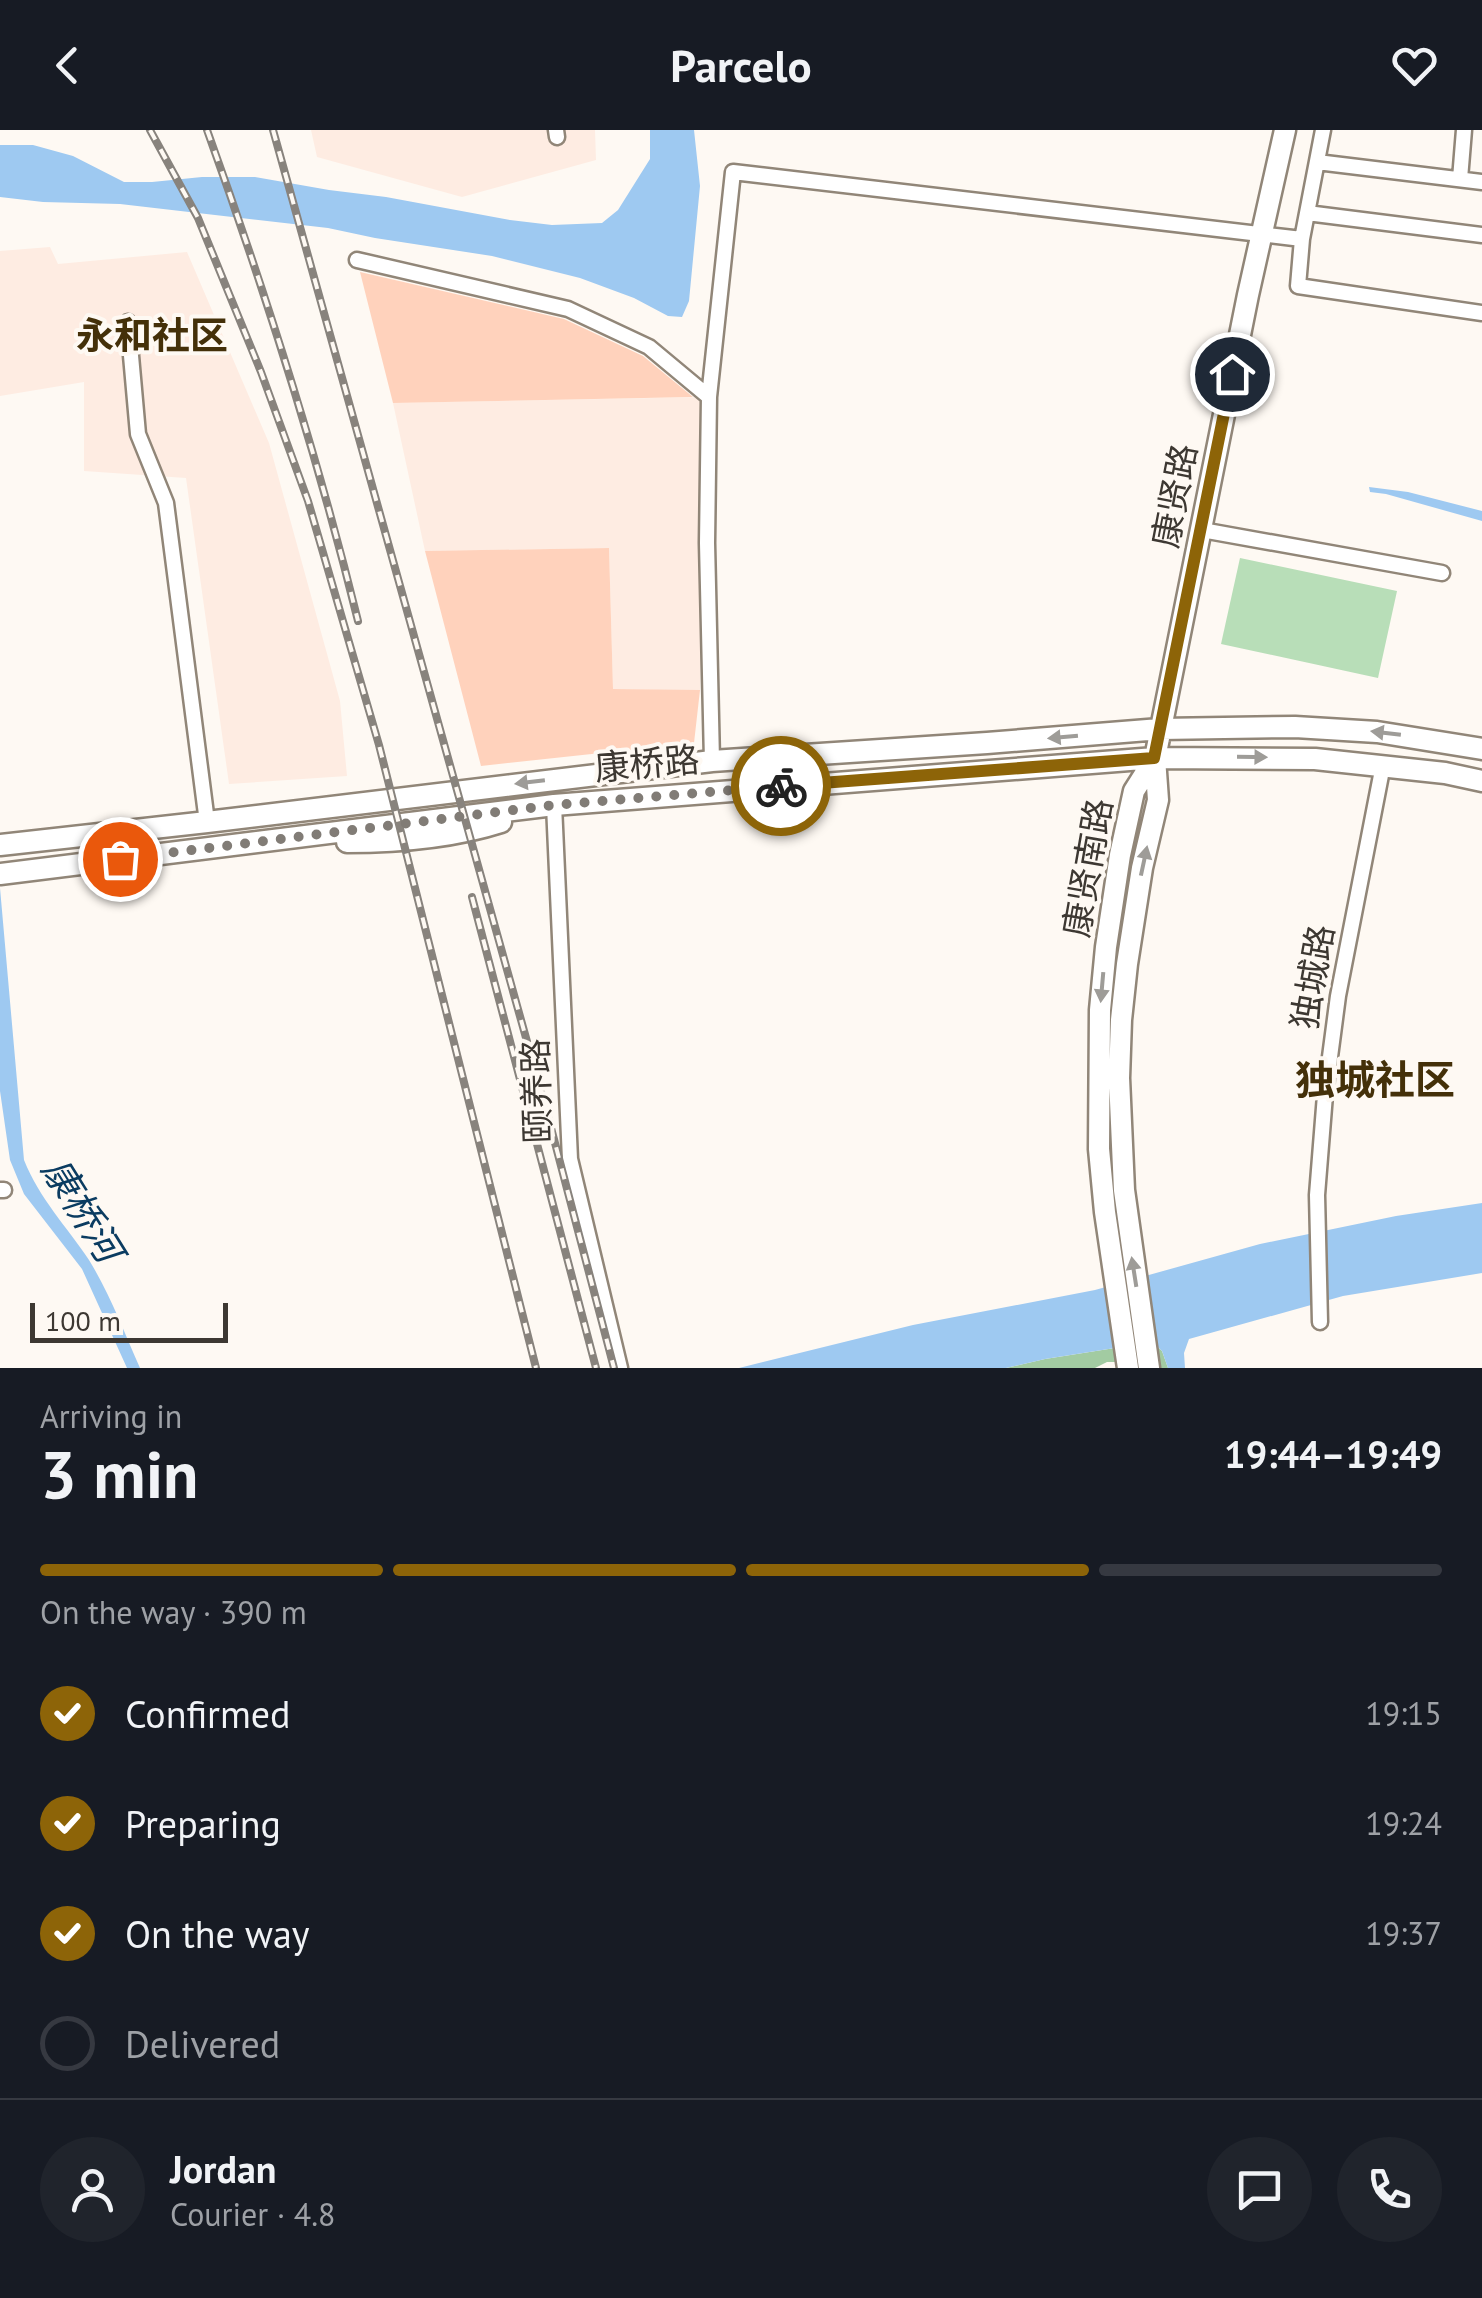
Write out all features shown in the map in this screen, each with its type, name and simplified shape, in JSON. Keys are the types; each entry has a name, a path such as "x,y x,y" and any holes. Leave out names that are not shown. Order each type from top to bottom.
{"main road":[{"name":"康贤路","path":"1154,758 1285,130"},
{"name":"康桥路","path":"4,844 712,761 1160,728 1295,727 1378,732 1482,749"},
{"name":"康桥路","path":"6,874 554,805 1154,758 1315,759 1445,773 1482,781"},
{"name":"康贤南路","path":"1150,1368 1130,1244 1122,1166 1120,1078 1121,1020 1134,912 1158,800 1154,758"},
{"name":"康贤南路","path":"1128,1368 1100,1168 1099,1043 1106,947 1120,855 1134,791 1154,758"}],"street":[{"path":"1323,130 1302,240 1298,286 1482,313"},
{"path":"1460,179 1464,130"},
{"path":"1317,162 1482,182"},
{"path":"712,761 707,543 709,397 734,172 1302,240"},
{"path":"1307,214 1482,235"},
{"path":"357,260 568,309 649,347 709,397"},
{"path":"128,322 138,434 166,503 207,822"},
{"path":"1202,530 1442,573"},
{"name":"独城路","path":"1320,1322 1318,1195 1325,1095 1338,996 1383,765"},
{"name":"颐养路","path":"554,805 570,1159 620,1368"}],"shaded area":[{"path":"311,130 595,130 596,160 462,197 317,157"},
{"path":"50,247 58,264 187,252 269,443 340,701 347,776 229,784 186,478 84,471 84,382 0,396 0,251"},
{"path":"709,397 700,691 613,689 609,548 425,551 393,403"}],"green space":[{"path":"1240,558 1397,591 1378,678 1221,644"},
{"path":"1153,1342 1162,1351 1168,1368 1133,1368 1127,1362 1107,1362 1095,1368 1006,1368 1045,1359"}],"water":[{"path":"650,130 694,130 700,186 689,301 682,317 668,316 634,298 580,278 492,256 328,228 120,204 0,197 0,145 33,145 73,156 124,182 255,177 510,220 552,225 602,223 618,210 650,159"},
{"path":"1369,487 1408,492 1482,511 1482,521 1370,492"},
{"path":"0,888 24,1160 45,1200 97,1273 140,1368 127,1368 82,1269 24,1194 10,1160 0,1091"},
{"path":"1482,1203 1482,1273 1343,1296 1189,1339 1184,1353 1185,1368 1168,1368 1162,1351 1153,1342 1006,1368 739,1368 913,1325 1095,1290 1260,1244"}],"building":[{"path":"360,272 564,319 643,356 693,397 393,403"},
{"path":"609,548 613,689 700,690 694,743 481,766 425,551"}],"railway":[{"path":"150,130 198,218 308,501 379,745 536,1368"},
{"path":"207,130 289,373 358,621"},
{"path":"273,130 550,1124 614,1368"},
{"path":"472,897 596,1368"}],"way so far":[{"path":"120,859 554,805 781,786"}],"district":[{"name":"永和社区","path":"152,336"},
{"name":"独城社区","path":"1375,1080"}],"route":[{"path":"781,786 1154,758 1232,374"}],"water label":[{"name":"康桥河","path":"82,1210"}]}
